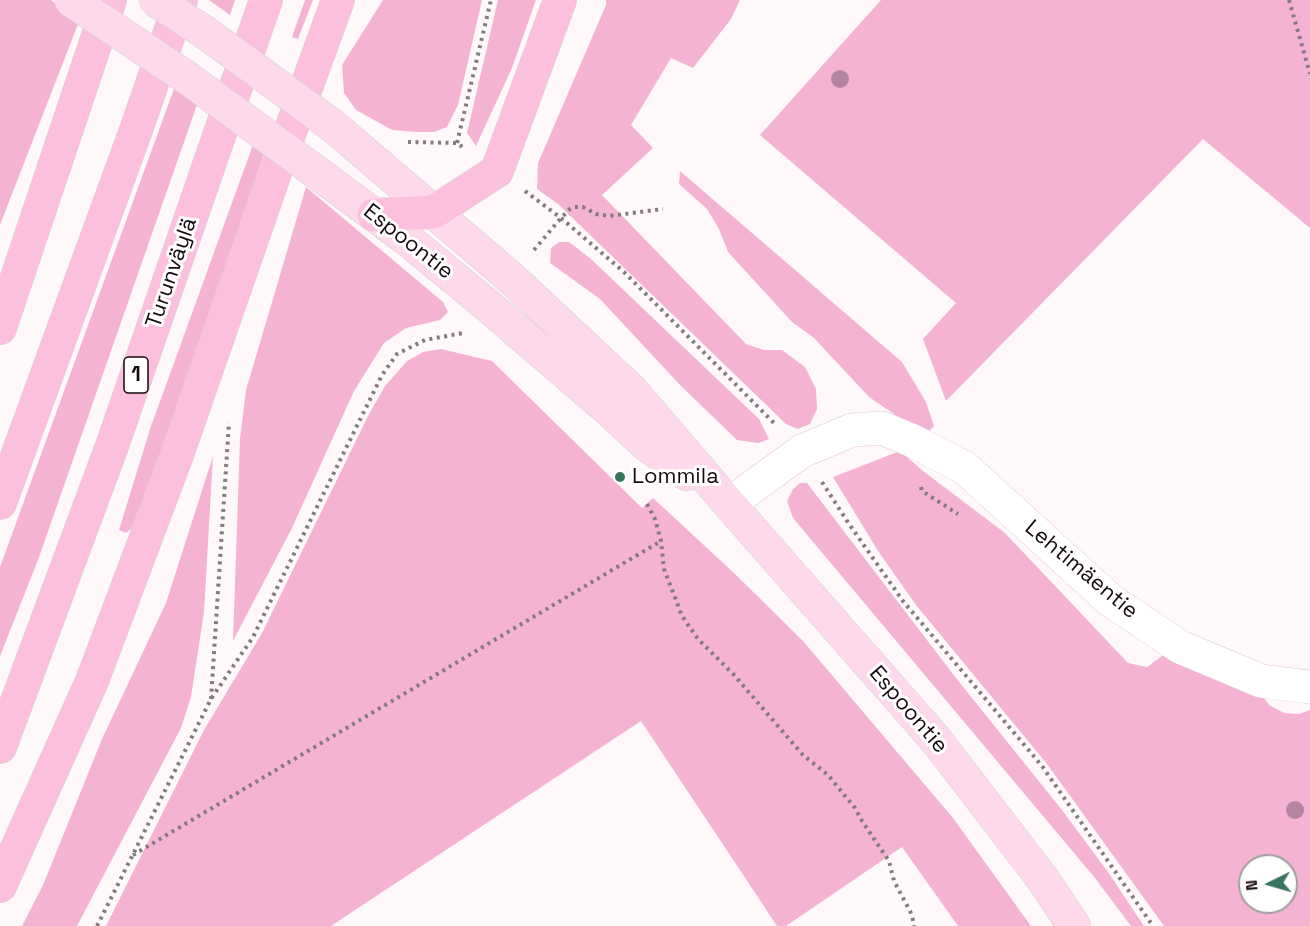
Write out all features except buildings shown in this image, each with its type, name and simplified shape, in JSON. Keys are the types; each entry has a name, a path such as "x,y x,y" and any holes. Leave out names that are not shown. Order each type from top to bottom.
{"highway":[{"path":"0,328 110,0"},
{"path":"0,503 182,0"},
{"name":"Turunväylä","path":"0,747 112,446 266,0"},
{"path":"0,886 92,681 177,455 338,0"},
{"path":"374,215 434,212 497,171 560,0"}],"main road":[{"name":"Espoontie","path":"71,0 186,77 408,240 488,305 648,446 729,504"},
{"name":"Espoontie","path":"155,0 333,126 511,278 632,391 936,740 1042,878 1074,926"}],"street":[{"name":"Lehtimäentie","path":"729,504 802,451 852,430 882,428 965,468 1110,600 1180,647 1261,681 1310,687"}],"path":[{"path":"457,143 492,0"},
{"path":"1289,0 1310,74"},
{"path":"405,142 457,143 561,218 624,272 802,451 903,601 1042,766 1153,926"},
{"path":"561,218 574,207 583,207 596,214 609,216 663,209"},
{"path":"97,926 211,699 253,637 382,375 397,354 425,340 464,333"},
{"path":"211,699 229,412"},
{"path":"646,504 655,519 661,541 664,569 682,616 698,639 734,675 803,754 828,775 855,808 889,861 894,881 912,915 914,926"},
{"path":"132,856 661,541"}],"shaded area":[{"path":"0,0 51,0 80,19 0,225"},
{"path":"209,0 235,0 230,15"},
{"path":"305,0 313,0 298,39 292,37"},
{"path":"383,0 482,0 458,105 447,127 434,132 392,130 356,110 344,93 342,65"},
{"path":"498,0 536,0 512,68 476,146 467,133"},
{"path":"606,0 740,0 731,19 693,68 671,58 631,125 653,148 602,195 746,344 764,350 782,350 805,367 816,389 817,409 810,424 798,429 786,424 558,204 537,189 538,163 606,5"},
{"path":"881,0 1310,0 1310,228 1203,139 946,401 923,339 956,303 760,135"},
{"path":"175,86 198,102 38,560 0,656 0,567"},
{"path":"254,142 265,150 168,441 133,527 126,533 119,530 150,429"},
{"path":"680,171 902,362 926,402 934,426 929,431 913,427 869,397 814,338 792,322 728,252 719,229 707,209 679,184"},
{"path":"306,187 443,302 448,312 440,320 406,328 384,343 354,391 292,528 233,641 240,439 246,390"},
{"path":"559,242 569,242 591,259 759,419 769,439 758,443 737,440 680,385 600,299 550,263 551,248"},
{"path":"441,349 492,361 642,508 653,498 734,573 803,641 953,818 1031,926 958,926 902,847 786,926 777,926 641,721 331,926 106,926 204,730 262,633 368,416 385,386 407,361 423,352"},
{"path":"900,451 1005,533 1128,663 1147,667 1162,656 1179,656 1263,697 1269,705 1284,713 1299,714 1310,710 1310,926 1164,926 1047,764 916,605 878,551 833,477"},
{"path":"213,456 204,612 191,697 181,728 77,926 22,926 43,885 102,739 166,603"},
{"path":"800,483 807,483 956,678 1062,810 1144,926 1131,926 1095,878 793,518 787,501 793,489"}],"place":[{"name":"Lommila","path":"620,477"}]}
